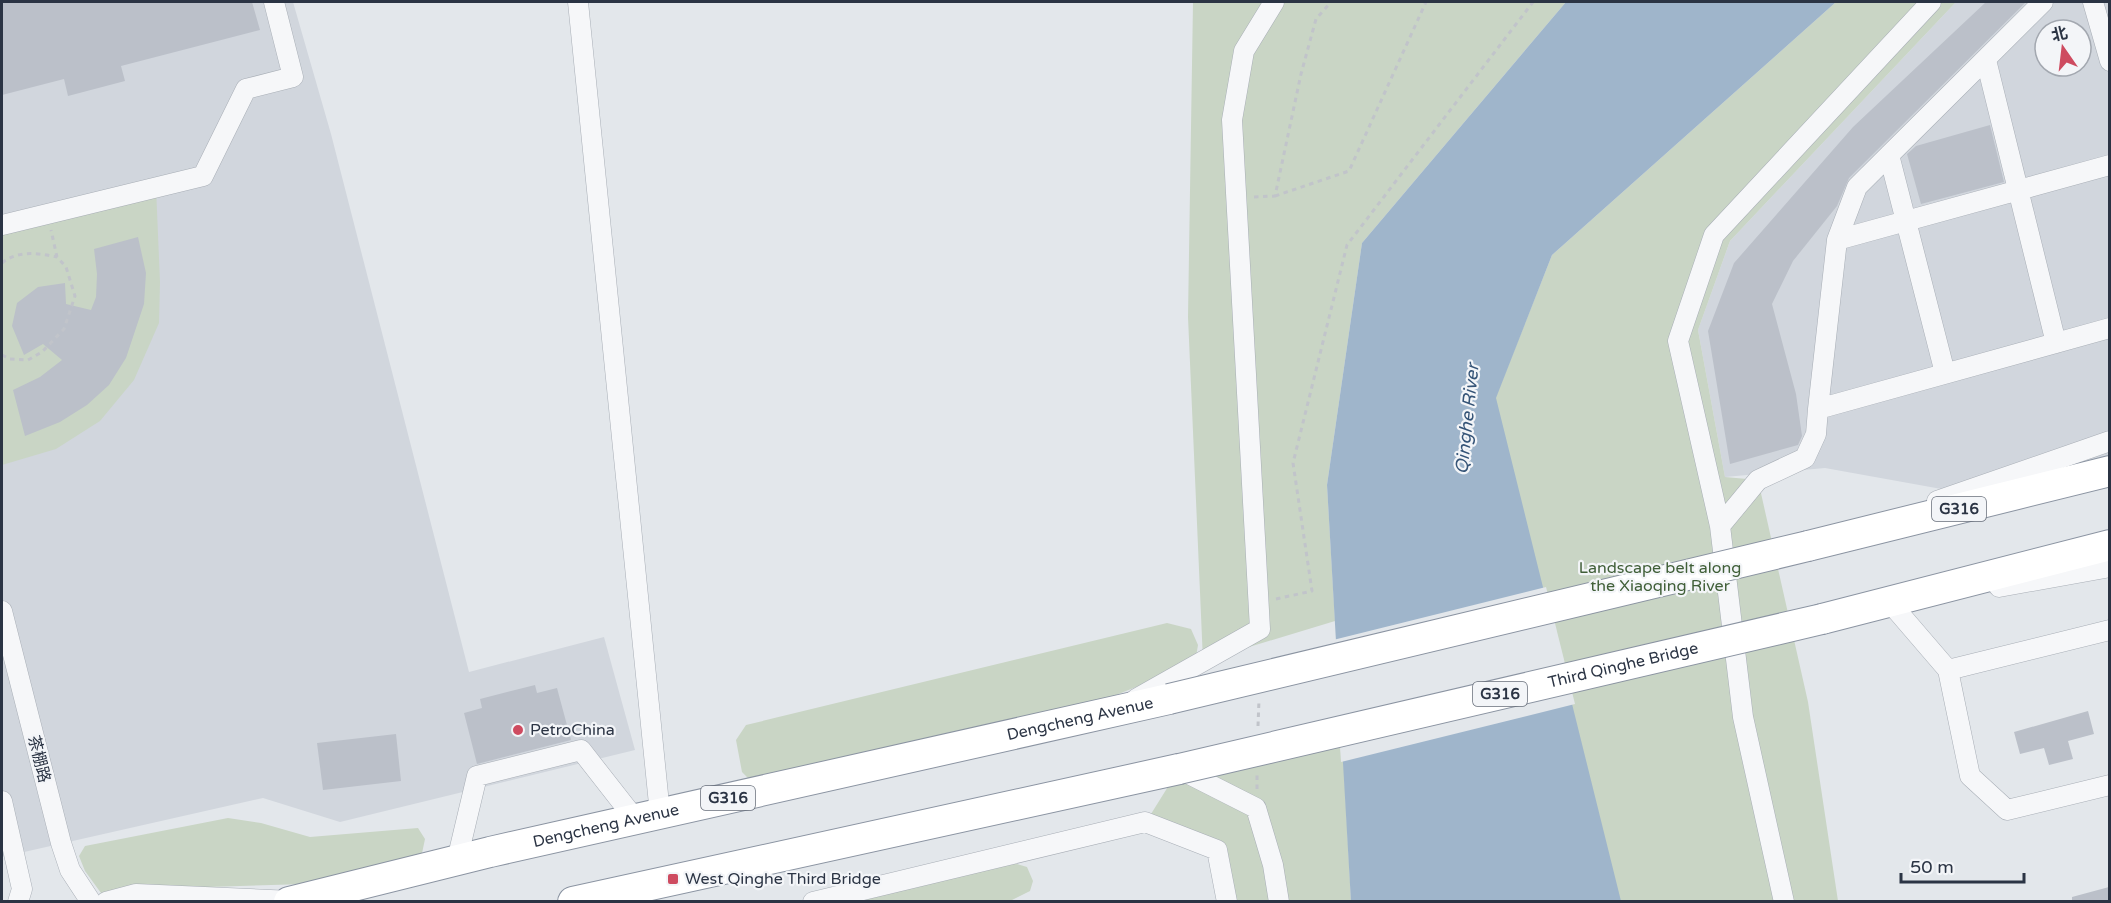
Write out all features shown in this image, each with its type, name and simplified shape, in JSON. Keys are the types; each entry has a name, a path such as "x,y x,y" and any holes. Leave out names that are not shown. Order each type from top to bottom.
{"highway":[{"name":"G316","path":"1808,546 2109,471"},
{"path":"2079,479 2109,477"},
{"name":"Dengcheng Avenue","path":"291,901 648,816 1168,699 1808,546"},
{"name":"G316","path":"1822,619 2108,551"},
{"name":"Third Qinghe Bridge","path":"1179,769 1822,619"},
{"name":"G316","path":"573,902 1179,769"}],"street":[{"path":"2,225 203,176 246,89 293,77 274,2"},
{"path":"578,2 648,816"},
{"path":"1114,711 1260,629 1232,120 1244,51 1274,2"},
{"path":"1784,902 1743,717 1720,526 1678,341 1714,235 1931,2"},
{"path":"1720,526 1758,480 1805,458 1816,434 1837,240 1857,187 2043,2"},
{"path":"2093,2 2109,61"},
{"path":"1986,60 2056,343"},
{"path":"1889,155 1945,374"},
{"path":"1837,240 2109,165"},
{"path":"1818,409 2109,328"},
{"path":"1808,546 2109,441"},
{"path":"1822,619 1893,606 2108,551"},
{"path":"1893,606 1948,670 1970,776 2007,810 2109,785"},
{"name":"茶棚路","path":"2,611 61,843 70,870 91,902"},
{"path":"1948,670 2109,630"},
{"path":"457,860 477,776 581,750 648,816"},
{"path":"1179,769 1256,808 1273,865 1279,902"},
{"path":"2,801 22,889 18,902"},
{"path":"813,902 1146,822 1217,850 1227,902"},
{"path":"106,902 136,894 291,901"}],"path":[{"path":"1275,196 1301,74 1316,19 1331,2"},
{"path":"1236,197 1275,196 1349,171 1426,2"},
{"path":"1259,602 1312,591 1293,463 1347,245 1533,2"},
{"path":"2,355 10,359 28,360 42,352 64,329 75,296 66,267 57,257 47,214"},
{"path":"2,263 19,254 37,253 57,257"},
{"path":"1258,736 1259,689"},
{"path":"1256,808 1257,772"}],"shaded area":[{"path":"2,2 293,2 331,134 469,672 604,637 635,750 340,822 263,798 2,857"},
{"path":"1956,2 2109,2 2109,471 1997,499 1825,468 1725,477 1698,330 1730,241"}],"green space":[{"path":"1193,2 1566,2 1362,243 1327,485 1335,621 1203,661 1188,317"},
{"name":"Landscape belt along the Xiaoqing River","path":"1836,2 1956,2 1730,241 1698,330 1725,477 1758,480 1808,702 1838,901 1620,901 1495,399 1552,255"},
{"path":"156,187 160,282 159,323 134,380 100,421 56,449 2,465 2,226"},
{"path":"1167,623 1191,629 1198,645 1196,657 1166,675 1091,705 752,782 742,772 736,740 746,725"},
{"path":"1342,731 1351,901 1223,901 1217,850 1146,822 1179,769"},
{"path":"228,818 261,823 310,837 418,828 425,839 421,858 306,884 143,889 101,893 85,871 79,856 85,846"},
{"path":"1010,862 1027,867 1033,881 1030,891 1010,901 844,902"}],"water":[{"name":"Qinghe River","path":"1566,2 1836,2 1552,255 1496,398 1621,901 1351,902 1327,485 1362,243"}],"pier":[{"path":"1546,587 1575,704 1341,762 1333,640"}],"building":[{"path":"2,2 252,2 260,30 121,66 125,81 68,96 64,79 2,95"},
{"path":"1986,2 2026,2 1849,178 1837,206 1793,261 1772,304 1796,394 1802,436 1798,445 1730,464 1708,331 1734,263 1853,127"},
{"path":"1990,125 2004,182 1921,204 1907,154 1916,146"},
{"path":"138,237 146,273 144,304 126,358 109,385 87,405 60,422 25,436 13,390 40,377 62,360 43,344 24,355 12,326 17,303 38,287 65,283 66,304 91,310 96,297 97,274 94,249"},
{"name":"PetroChina","path":"535,685 537,693 557,688 571,740 477,764 464,713 482,708 480,699"},
{"path":"2088,711 2094,734 2068,741 2073,759 2049,765 2044,748 2020,754 2014,732"},
{"path":"396,734 401,781 323,790 317,743"},
{"path":"2109,887 2109,902 2072,902 2072,897"}],"place":[{"name":"PetroChina","path":"518,730"},
{"name":"West Qinghe Third Bridge","path":"673,879"}]}
